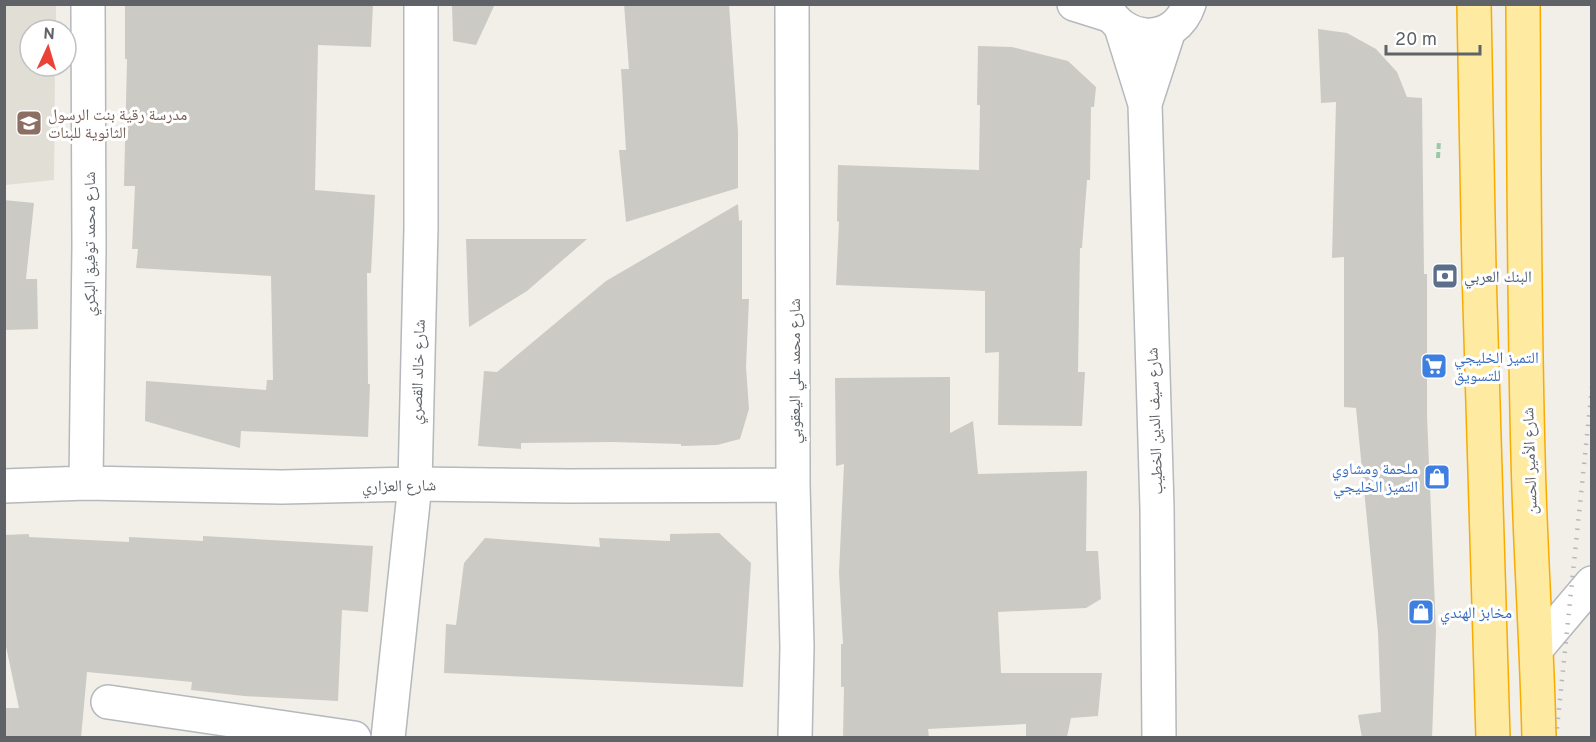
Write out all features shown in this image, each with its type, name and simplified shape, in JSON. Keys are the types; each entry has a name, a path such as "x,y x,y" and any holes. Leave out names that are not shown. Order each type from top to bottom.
{"highway":[{"path":"1474,4 1493,738"},
{"name":"شارع الأمير الحسن","path":"1523,4 1523,267 1539,738"}],"street":[{"name":"شارع محمد توفيق البكري","path":"86,483 89,247 88,4"},
{"name":"شارع خالد القصري","path":"388,738 415,484 421,4"},
{"name":"شارع محمد علي اليعقوبي","path":"792,4 797,647 795,738"},
{"path":"1074,4 1111,16 1132,33 1144,36 1157,35 1186,11"},
{"name":"شارع سيف الدين الخطيب","path":"1145,104 1186,11"},
{"name":"شارع سيف الدين الخطيب","path":"1111,16 1145,104 1156,508 1159,738"},
{"name":"شارع العزاري","path":"4,486 86,483 282,487 415,484 794,485"},
{"path":"1537,648 1592,583"},
{"path":"108,702 354,738"}],"path":[{"path":"1438,158 1439,140"}],"shaded area":[{"name":"مدرسة رقية بنت الرسول الثانوية للبنات","path":"5,4 56,5 56,18 18,18 18,78 55,78 54,180 5,185"}],"building":[{"path":"125,4 373,4 371,47 318,45 315,190 375,195 371,273 367,273 368,384 370,384 368,437 241,431 240,448 145,421 146,381 266,390 267,380 273,380 271,276 136,268 138,249 132,249 135,186 124,186 127,59 125,59"},
{"path":"452,4 495,4 476,45 453,41"},
{"path":"624,4 729,4 738,132 738,188 626,222 619,150 626,150 621,69 629,69"},
{"path":"1318,29 1347,33 1376,49 1397,72 1407,97 1422,98 1424,274 1427,274 1427,416 1436,631 1432,738 1362,738 1358,715 1381,712 1378,632 1356,408 1344,407 1344,257 1332,258 1336,102 1321,103"},
{"path":"978,46 1012,47 1068,61 1096,87 1094,107 1091,107 1090,180 1087,180 1082,248 1080,248 1078,372 1085,372 1082,426 998,425 999,352 985,353 985,291 836,285 839,222 837,221 838,165 979,170"},
{"path":"4,200 34,203 26,279 37,279 38,329 4,330"},
{"path":"738,204 739,221 742,220 742,299 749,299 746,367 749,409 740,439 717,445 681,446 681,444 612,442 521,443 521,449 478,446 484,371 497,372 606,281"},
{"path":"466,239 587,239 527,291 469,327"},
{"path":"950,377 950,433 973,421 978,474 1087,471 1086,551 1098,551 1101,599 1086,608 998,612 1001,673 1102,673 1098,716 1071,718 1067,737 1026,738 1026,724 928,729 929,738 843,738 844,687 841,687 841,644 843,644 839,573 844,464 836,466 835,378"},
{"path":"719,533 751,563 743,687 444,673 446,624 456,625 464,563 485,538 600,547 599,538 670,541 670,534"},
{"path":"29,534 29,537 129,542 129,537 203,541 203,536 373,546 368,612 342,610 338,701 244,696 191,690 192,682 87,672 81,738 4,738 4,708 19,708 4,637 4,535"}],"railway":[{"path":"1556,738 1592,387"}],"place":[{"name":"مدرسة رقية بنت الرسول الثانوية للبنات","path":"29,123"},
{"name":"البنك العربي","path":"1445,276"},
{"name":"التميز الخليجي للتسويق","path":"1434,366"},
{"name":"ملحمة ومشاوي التميز الخليجي","path":"1437,477"},
{"name":"مخابز الهندي","path":"1421,612"}]}
